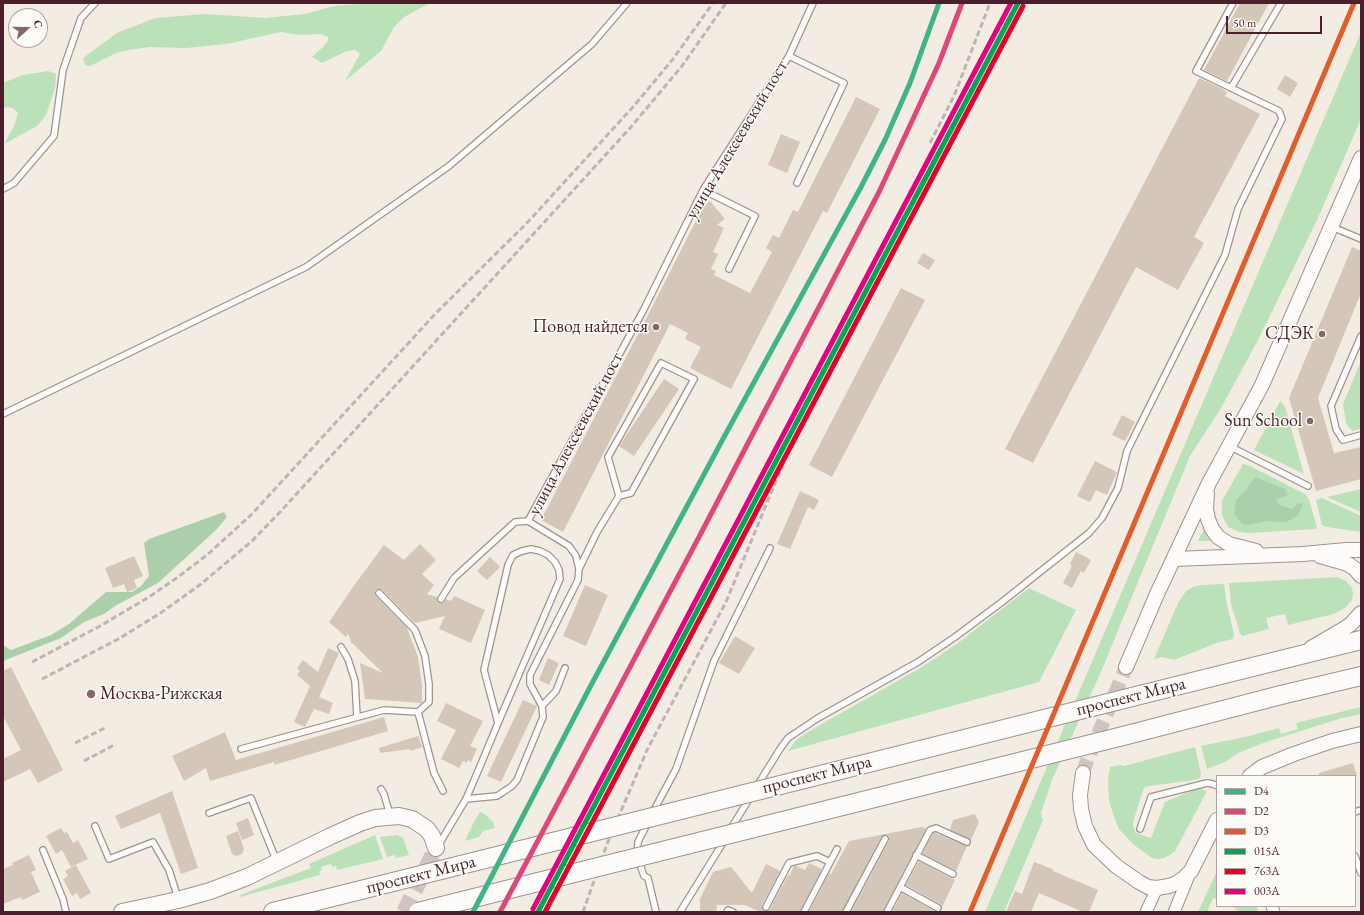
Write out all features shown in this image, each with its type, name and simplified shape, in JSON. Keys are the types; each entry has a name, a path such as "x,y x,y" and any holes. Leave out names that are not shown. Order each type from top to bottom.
{"main road":[{"name":"проспект Мира","path":"273,912 1361,640"},
{"name":"проспект Мира","path":"418,912 1361,676"},
{"path":"122,912 178,900 210,891 247,877 360,823 390,816 405,817 423,826 432,836 436,848"}],"street":[{"path":"1126,668 1157,594 1208,483 1262,385 1361,158"},
{"path":"1208,483 1206,509 1212,529 1218,537 1237,547 1272,555"},
{"path":"1174,558 1303,554 1361,550"},
{"path":"1303,554 1338,560 1348,564 1361,576"},
{"path":"1294,656 1319,644 1342,630 1351,624 1361,613"},
{"path":"1251,775 1262,767 1294,754 1332,741 1361,734"},
{"path":"1083,773 1080,795 1081,809 1085,826 1094,845 1104,856 1126,874 1148,887 1158,888 1176,884 1191,871"},
{"path":"1174,912 1191,871 1216,822"},
{"path":"1146,912 1158,888"}],"lane":[{"path":"3,189 14,183 54,136 63,70 81,18 94,3"},
{"path":"3,414 306,267 449,166 592,44 627,3"},
{"name":"улица Алексеевский пост","path":"579,569 576,556 569,546 528,521 643,311 703,190 789,56 813,3"},
{"path":"680,912 788,738 818,718 918,662 954,637 1002,602 1089,533 1102,518 1118,488 1127,451 1225,255 1238,209 1282,120 1279,111 1196,71 1233,3"},
{"path":"1230,88 1281,3"},
{"path":"789,56 844,83 797,183"},
{"path":"703,190 755,216 729,269"},
{"path":"1332,227 1361,239"},
{"path":"1361,336 1331,406 1336,429 1344,440 1361,435"},
{"path":"466,799 496,796 512,786 517,780 543,718 542,706 530,684 530,675 578,580 579,569 597,532 619,496 631,493 694,379 661,363 608,456 619,496"},
{"path":"1229,446 1308,486"},
{"path":"441,599 454,578 515,522 528,521"},
{"path":"656,912 648,878 644,876 637,856 638,842 676,768 714,661 770,548"},
{"path":"436,848 466,799 560,579 559,570 555,562 548,555 531,549 514,555 508,565 484,670 498,723"},
{"path":"241,749 384,710 418,712 429,702 429,684 425,656 415,630 379,593"},
{"path":"341,646 348,658 355,681 357,717"},
{"path":"542,706 556,691 565,668"},
{"path":"418,712 434,773 443,791"},
{"path":"1140,829 1151,797 1207,783 1216,786"},
{"path":"381,789 384,794 390,816"},
{"path":"209,813 252,798 277,863"},
{"path":"95,826 109,859 153,842 169,870 178,900"},
{"path":"887,912 930,830 936,828 967,842"},
{"path":"846,912 885,839"},
{"path":"804,912 837,849"},
{"path":"43,850 63,899 66,912"},
{"path":"916,855 953,874"},
{"path":"766,907 789,863 817,856 830,862"},
{"path":"1356,859 1361,873"},
{"path":"900,887 938,908"},
{"path":"727,912 728,910 733,912"}],"green space":[{"path":"373,3 430,3 404,17 394,27 381,51 345,81 360,54 355,50 347,51 322,63 312,57 328,40 328,37 321,34 300,35 281,32 226,44 186,48 150,47 135,49 118,52 90,66 85,65 83,58 117,33 155,18 206,14 265,18 305,14 334,6"},
{"path":"1361,32 1361,119 1317,220 1257,342 1221,408 1190,456 1100,674 1052,780 1041,813 1043,820 1004,912 985,912"},
{"path":"48,71 56,74 55,88 46,115 37,126 4,144 14,126 18,113 13,108 6,107 3,109 3,83 23,75"},
{"path":"1361,361 1361,429 1352,431 1346,423 1343,404"},
{"path":"1280,401 1286,410 1304,474 1254,450"},
{"path":"1243,464 1250,466 1305,494 1309,500 1317,527 1316,529 1249,533 1239,532 1228,527 1222,515 1222,501"},
{"path":"1255,477 1285,489 1288,495 1276,500 1280,505 1292,509 1297,504 1304,503 1298,515 1287,522 1267,521 1248,525 1242,524 1234,514 1236,500 1246,490"},
{"path":"1361,489 1361,512 1327,497"},
{"path":"1322,498 1361,516 1361,532 1322,525 1316,500"},
{"path":"224,512 227,517 216,530 158,583 115,606 104,614 84,622 61,638 3,661 3,645 11,650 51,635 69,624 106,592 132,592 141,586 149,576 144,543 149,539"},
{"path":"1205,527 1214,541 1198,541"},
{"path":"1337,577 1346,581 1352,588 1352,600 1345,608 1334,614 1288,625 1285,614 1266,618 1269,629 1242,636 1240,633 1231,604 1229,583"},
{"path":"1224,584 1234,634 1233,639 1219,642 1174,660 1162,657 1154,659 1178,603 1186,591 1201,585"},
{"path":"1029,588 1076,610 1039,682 788,751 796,740 808,732 922,667 958,643"},
{"path":"1361,707 1361,714 1342,718 1266,742 1238,753 1225,762 1207,769 1201,746 1279,728 1281,734 1298,729 1296,723"},
{"path":"1195,747 1201,774 1200,778 1195,780 1149,786 1145,787 1143,790 1133,826 1136,833 1151,838 1165,802 1193,790 1201,789 1207,791 1175,851 1164,858 1152,858 1134,845 1119,829 1109,800 1108,779 1110,767 1121,765 1124,766"},
{"path":"480,812 486,815 493,822 495,828 483,831 479,837 465,841 474,822"},
{"path":"375,835 383,859 337,870 336,866 332,867 331,864 321,867 322,870 319,871 320,875 240,897 240,895 311,868 309,864"},
{"path":"397,835 403,838 409,855 396,858 395,855 387,857 380,837"},
{"path":"1216,873 1216,899 1213,898 1207,912 1198,912"},
{"path":"1232,907 1256,907 1259,912 1237,912 1236,909"}],"building":[{"path":"1240,3 1269,3 1227,81 1204,70"},
{"path":"1285,75 1298,83 1290,97 1277,89"},
{"path":"1199,78 1223,89 1227,92 1225,96 1260,114 1194,237 1204,243 1178,290 1136,267 1033,463 1005,449"},
{"path":"856,97 880,109 827,213 823,211 731,389 690,368 701,347 685,339 688,333 670,324 563,532 541,520 703,207 710,201 725,219 717,225 724,228 713,252 718,254 711,269 716,271 714,275 750,293 772,252 766,248 773,235 779,238 793,210 798,212"},
{"path":"781,134 800,142 787,173 768,165"},
{"path":"1352,247 1361,251 1361,293 1318,398 1334,453 1361,447 1361,479 1316,491 1289,398"},
{"path":"923,253 935,260 929,270 917,263"},
{"path":"901,288 925,300 832,477 809,465"},
{"path":"664,379 679,389 634,456 619,446"},
{"path":"1122,415 1135,422 1125,441 1112,435"},
{"path":"1095,461 1117,472 1107,495 1096,490 1090,502 1077,496"},
{"path":"800,491 819,500 814,510 808,507 790,549 777,544"},
{"path":"420,544 436,560 422,574 434,585 427,594 437,597 437,601 440,603 443,603 446,599 451,601 454,596 485,610 471,643 439,629 445,616 415,623 382,590 376,590 376,596 407,628 418,657 422,686 422,703 365,699 360,663 383,673 351,642 348,633 346,637 329,622 384,545 404,560"},
{"path":"1076,552 1091,560 1084,573 1081,571 1072,588 1063,583 1072,566 1070,564"},
{"path":"134,556 143,576 134,580 137,588 127,592 124,584 113,588 105,568"},
{"path":"490,557 500,567 487,580 477,571"},
{"path":"585,585 608,595 586,646 563,636"},
{"path":"735,636 755,648 739,674 719,663"},
{"path":"328,648 339,653 319,697 333,703 329,714 314,709 305,727 294,722 310,686 297,675 300,671 297,668 303,660 318,672"},
{"path":"548,658 559,663 549,685 539,680"},
{"path":"11,667 63,770 38,783 30,769 3,782 3,759 21,750 3,716 3,671"},
{"path":"523,700 537,706 501,782 487,776"},
{"path":"446,703 483,721 470,746 477,749 471,762 468,760 467,763 463,761 459,768 441,759 456,730 437,721"},
{"path":"384,717 388,731 274,765 274,762 210,781 206,768 184,781 172,756 225,732 236,760"},
{"path":"418,736 422,747 410,751 410,749 380,753 379,748"},
{"path":"1353,763 1357,776 1319,775 1319,773"},
{"path":"172,791 198,868 181,874 160,813 121,829 115,816"},
{"path":"975,814 979,822 971,840 950,830 953,820"},
{"path":"248,818 254,835 242,840 236,823"},
{"path":"922,827 926,829 883,912 851,912 889,841 889,837 885,835 881,837 842,912 809,912 829,873 831,874 849,841"},
{"path":"61,828 64,833 67,832 73,843 78,840 88,859 71,867 62,850 56,854 46,836"},
{"path":"238,831 244,849 242,854 236,856 232,854 226,836"},
{"path":"933,833 967,846 956,871 922,854"},
{"path":"29,855 36,870 31,872 40,892 22,900 21,897 3,904 3,869 13,865 12,863"},
{"path":"919,861 955,880 942,907 940,904 906,885"},
{"path":"1034,862 1053,869 1053,871 1098,890 1089,912 1083,912 1039,893 1031,912 1006,912 1015,891 1022,894"},
{"path":"809,863 822,869 800,912 760,912 745,905 717,905 716,912 700,912 700,899 713,872 731,867 752,893 766,864 780,871 762,905 763,910 767,911 770,909 794,866 805,870"},
{"path":"76,865 91,893 80,899 77,893 72,896 63,879 68,876 65,871"},
{"path":"902,893 936,912 892,912"}],"tunnel":[{"path":"1083,773 1126,667"},
{"path":"404,912 436,848"}],"railway":[{"path":"32,662 100,626 149,597 207,555 252,514 436,313 526,224 633,107 673,59 713,3"},
{"path":"42,679 120,638 159,614 201,584 252,541 631,127 682,66 726,3"},
{"path":"930,143 954,96 990,3"},
{"path":"583,912 607,844 647,750 726,602 783,464"},
{"path":"75,743 107,727"},
{"path":"84,761 116,744"}],"transit line":[{"name":"D4","path":"473,912 589,689 724,437 861,187 885,140 910,83 939,3"},
{"name":"D2","path":"500,912 699,537 879,192 939,63 962,3"},
{"name":"003А","path":"533,909 1011,3"},
{"name":"015А","path":"538,912 1018,3"},
{"name":"D3","path":"970,912 1354,3"},
{"name":"763А","path":"545,912 1023,6"}],"place":[{"name":"Повод найдется","path":"656,327"},
{"name":"СДЭК","path":"1322,334"},
{"name":"Sun School","path":"1310,421"},
{"name":"Москва-Рижская","path":"91,694"}]}
